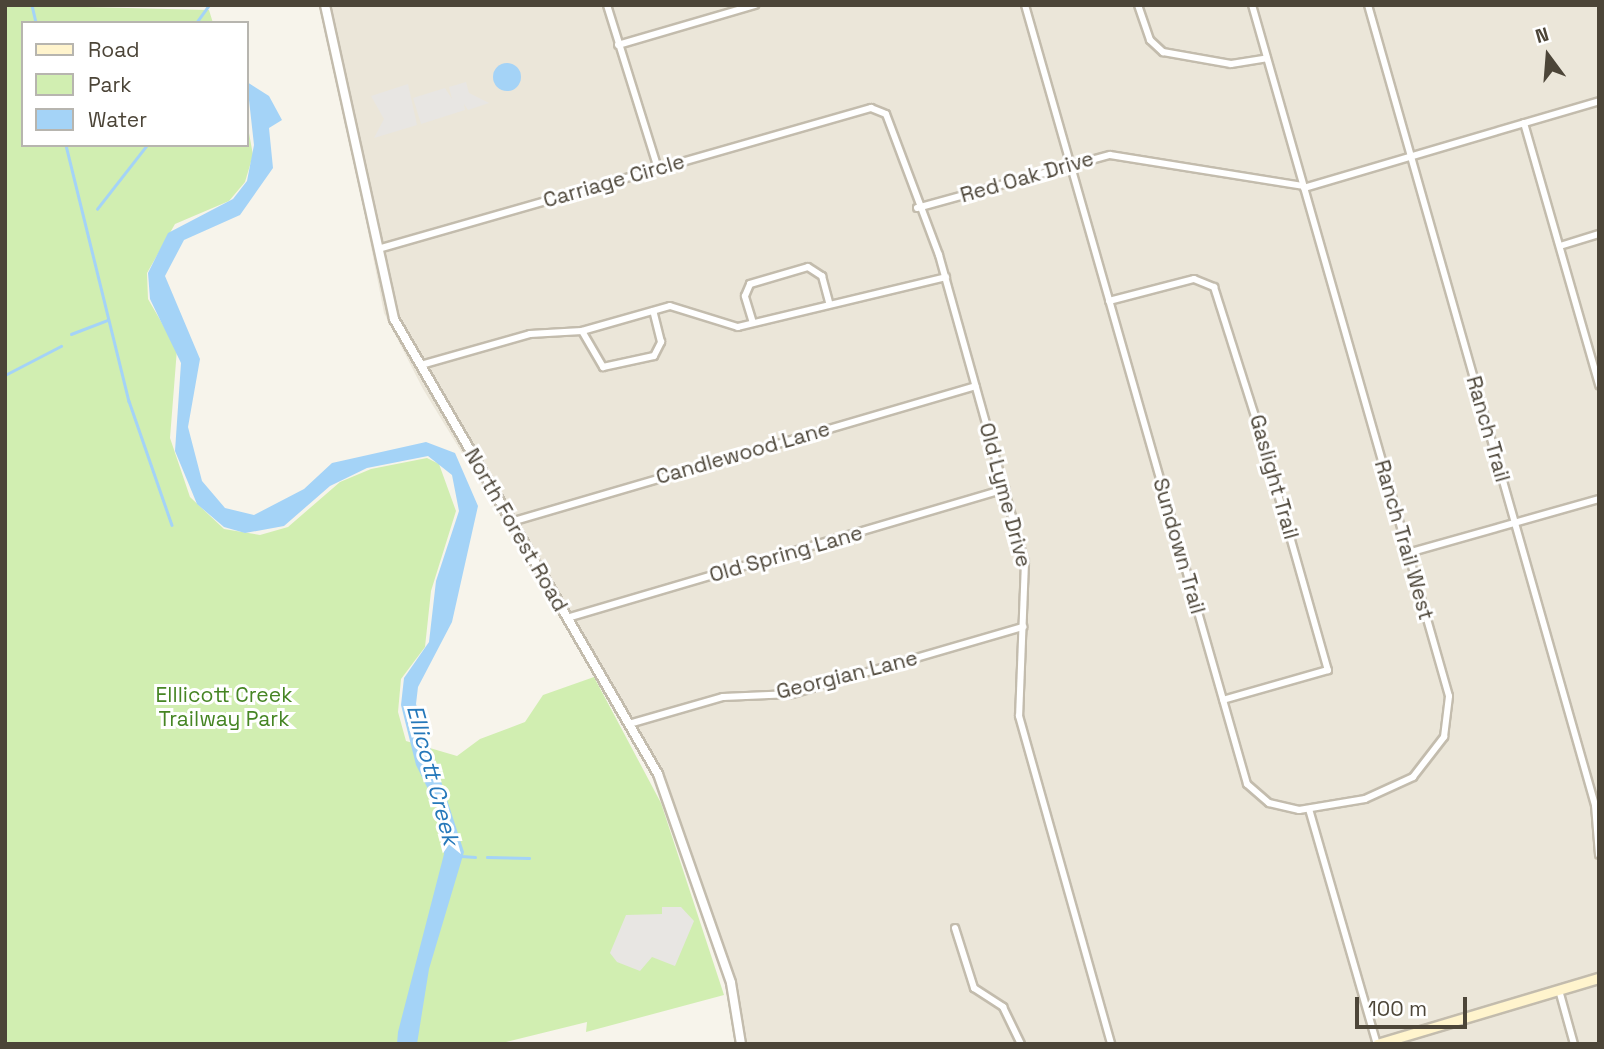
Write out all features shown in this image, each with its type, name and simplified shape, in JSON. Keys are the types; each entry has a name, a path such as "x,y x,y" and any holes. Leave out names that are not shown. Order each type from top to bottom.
{"main road":[{"path":"1377,1044 1599,978"}],"street":[{"name":"North Forest Road","path":"326,5 394,319 658,774 731,983 741,1044"},
{"path":"607,5 658,169"},
{"path":"618,45 736,8 755,5"},
{"name":"Sundown Trail","path":"1025,5 1247,784 1277,807 1309,809"},
{"path":"1138,5 1150,40 1163,52 1231,64 1267,58"},
{"name":"Ranch Trail West","path":"1252,5 1449,696 1444,737 1430,760 1402,785 1309,809"},
{"name":"Ranch Trail","path":"1368,5 1595,805 1599,855"},
{"name":"Red Oak Drive","path":"917,208 1070,162 1128,156 1304,187 1599,101"},
{"name":"Old Lyme Drive","path":"850,113 876,108 891,121 917,208 946,277 1027,578 1019,716 1111,1044"},
{"name":"Carriage Circle","path":"378,248 850,113"},
{"path":"1524,123 1599,384"},
{"path":"1559,246 1599,234"},
{"path":"753,323 745,296 750,284 808,267 822,276 829,303"},
{"path":"421,365 530,334 582,331 679,305 726,326 753,323 946,277"},
{"name":"Gaslight Trail","path":"1110,301 1194,279 1214,287 1265,448 1328,670 1223,700"},
{"path":"582,331 603,367 654,356 661,341 653,311"},
{"name":"Candlewood Lane","path":"512,522 975,386"},
{"name":"Old Spring Lane","path":"567,618 1005,489"},
{"path":"1408,552 1599,499"},
{"name":"Georgian Lane","path":"629,724 723,697 792,694 1023,626"},
{"path":"1309,809 1377,1044"},
{"path":"955,928 974,988 1003,1007 1021,1044"},
{"path":"1559,990 1574,1044"}],"shaded area":[{"path":"324,5 1599,5 1599,977 1375,1044 741,1044 731,983 658,774 423,389 384,313"},
{"path":"466,82 469,93 489,103 468,110 464,104 465,110 421,124 413,98 445,88 452,99 449,87"},
{"path":"408,84 417,125 374,138 384,119 371,96"},
{"path":"662,907 681,907 694,921 675,966 652,957 640,971 617,962 610,953 626,915 662,914"},
{"path":"1599,982 1599,1044 1395,1044"}],"green space":[{"name":"Elllicott Creek Trailway Park","path":"5,5 209,10 212,21 21,21 21,147 248,147 248,128 253,155 245,182 229,201 175,224 147,273 148,299 177,349 170,438 190,497 224,529 260,535 288,527 340,482 371,469 427,458 439,464 456,511 431,591 425,647 401,679 398,712 406,741 457,756 480,739 525,722 543,695 594,677 661,803 724,995 586,1032 587,1022 498,1044 5,1044"}],"water":[{"path":"507,63 517,67 521,77 517,87 507,91 497,87 493,77 497,67"},
{"name":"Ellicott Creek","path":"248,83 269,96 282,120 269,128 273,168 240,215 184,240 165,276 200,359 188,427 202,481 225,508 254,515 304,489 332,463 426,442 455,453 478,506 452,622 418,687 416,704 464,852 429,969 417,1044 397,1044 398,1032 444,854 439,811 416,765 401,705 404,678 429,642 436,581 459,511 452,475 428,456 367,468 330,486 284,526 245,533 224,527 197,504 175,451 181,363 150,299 148,273 168,233 233,199 247,181 254,145"}],"waterway":[{"path":"32,5 36,21"},
{"path":"197,21 209,5"},
{"path":"66,147 129,401 172,525"},
{"path":"97,209 145,147"},
{"path":"71,334 107,320"},
{"path":"5,375 61,346"},
{"path":"461,856 475,857"},
{"path":"487,857 529,858"}]}
